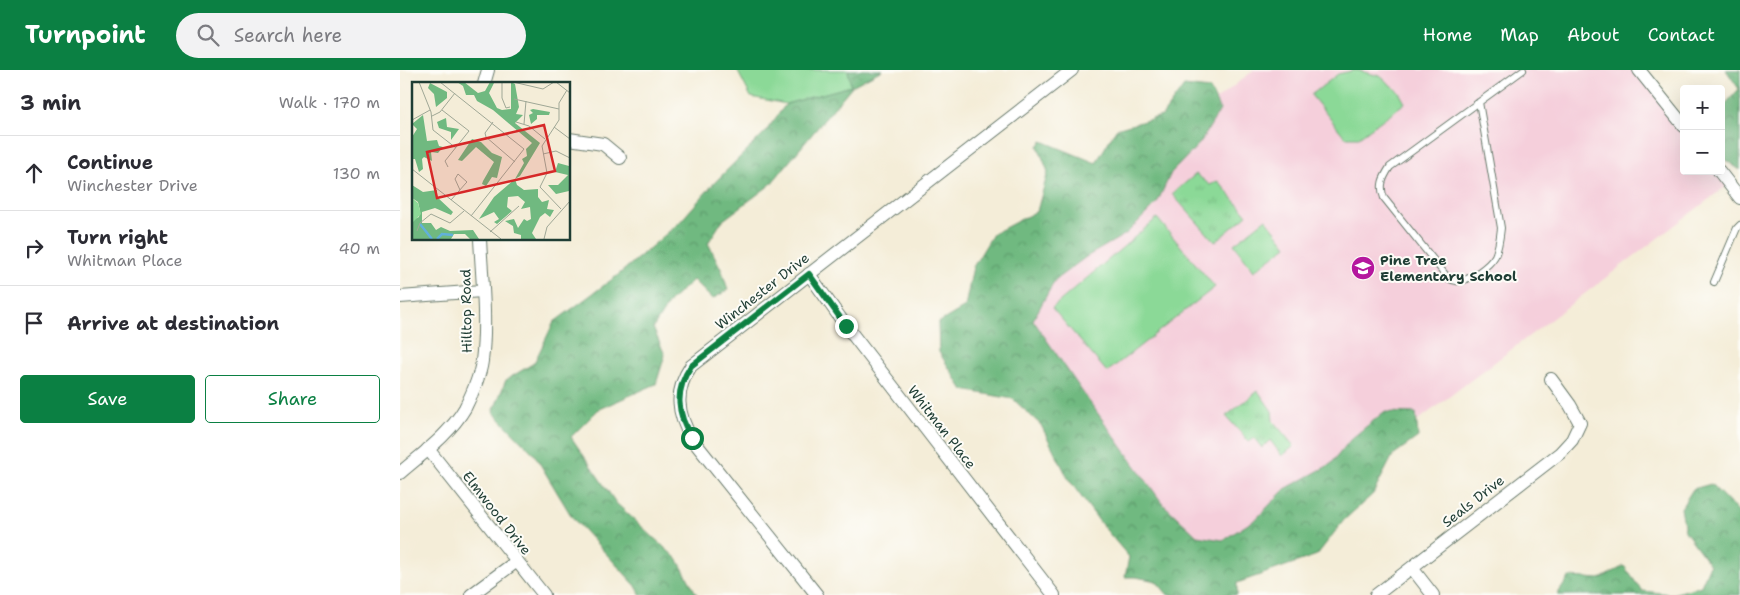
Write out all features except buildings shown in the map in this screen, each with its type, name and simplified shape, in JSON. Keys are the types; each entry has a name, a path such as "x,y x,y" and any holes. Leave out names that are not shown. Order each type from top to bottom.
{"street":[{"name":"Winchester Drive","path":"817,595 692,438 684,425 680,414 680,390 684,375 691,366 1072,70"},
{"path":"1639,70 1680,121"},
{"path":"570,139 603,144 620,158"},
{"path":"1722,175 1740,198"},
{"name":"Hilltop Road","path":"400,473 449,429 464,409 478,379 482,362 484,328 480,240"},
{"name":"Whitman Place","path":"809,274 846,326 1054,595"},
{"path":"400,297 482,291"},
{"name":"Seals Drive","path":"1376,595 1560,453 1572,440 1580,423 1570,405 1551,379"},
{"name":"Elmwood Drive","path":"428,449 544,595"},
{"path":"471,595 517,561"},
{"path":"1412,568 1433,595"}],"lane":[{"path":"1479,102 1501,228 1500,240 1495,256 1488,265 1468,279 1457,282 1448,278 1384,198 1381,190 1382,179 1390,167 1522,70"},
{"path":"1714,282 1740,225"}],"shaded area":[{"path":"1254,70 1639,70 1680,121 1680,175 1722,175 1729,184 1208,580 973,291"}],"green space":[{"path":"737,70 848,70 852,86 786,104 751,97"},
{"path":"848,70 882,70 852,86 770,185 722,221 708,243 722,271 728,290 712,299 693,280 670,301 653,328 665,355 656,384 599,409 571,437 616,503 678,560 697,595 641,595 636,586 572,517 534,454 493,412 506,380 534,363 554,322 618,275 679,223 716,181 766,131 786,104 851,86"},
{"path":"1356,70 1380,76 1399,92 1405,103 1359,137 1345,137 1311,95 1338,74"},
{"path":"1726,70 1740,70 1740,170 1725,160 1725,105 1739,89"},
{"path":"1184,86 1210,89 1220,110 1200,143 1171,173 1157,203 1126,234 1086,257 1055,280 1033,320 1086,397 1163,504 1197,536 1223,540 1256,519 1285,489 1331,464 1351,439 1384,412 1416,413 1418,437 1393,455 1373,494 1344,520 1317,555 1237,583 1237,595 1168,595 1156,581 1125,577 1129,557 1102,525 1069,480 1041,425 1013,399 963,390 939,352 938,323 965,307 973,267 993,234 1037,211 1048,172 1038,146 1042,141 1096,163 1116,129 1162,116"},
{"path":"1196,174 1210,185 1218,181 1247,215 1215,242 1172,194"},
{"path":"1157,218 1215,287 1107,372 1052,308"},
{"path":"1266,219 1287,246 1254,271 1234,244"},
{"path":"1258,391 1272,411 1273,421 1294,446 1282,456 1270,440 1262,448 1254,438 1249,442 1226,416"},
{"path":"1711,484 1740,514 1740,595 1557,595 1569,577 1600,579 1624,566 1642,591 1672,594 1701,586 1710,565 1685,531 1681,508 1693,489"}],"place":[{"name":"Pine Tree Elementary School","path":"1363,268"}],"route":[{"path":"692,438 680,414 680,390 684,375 691,366 809,274 846,326"}]}
